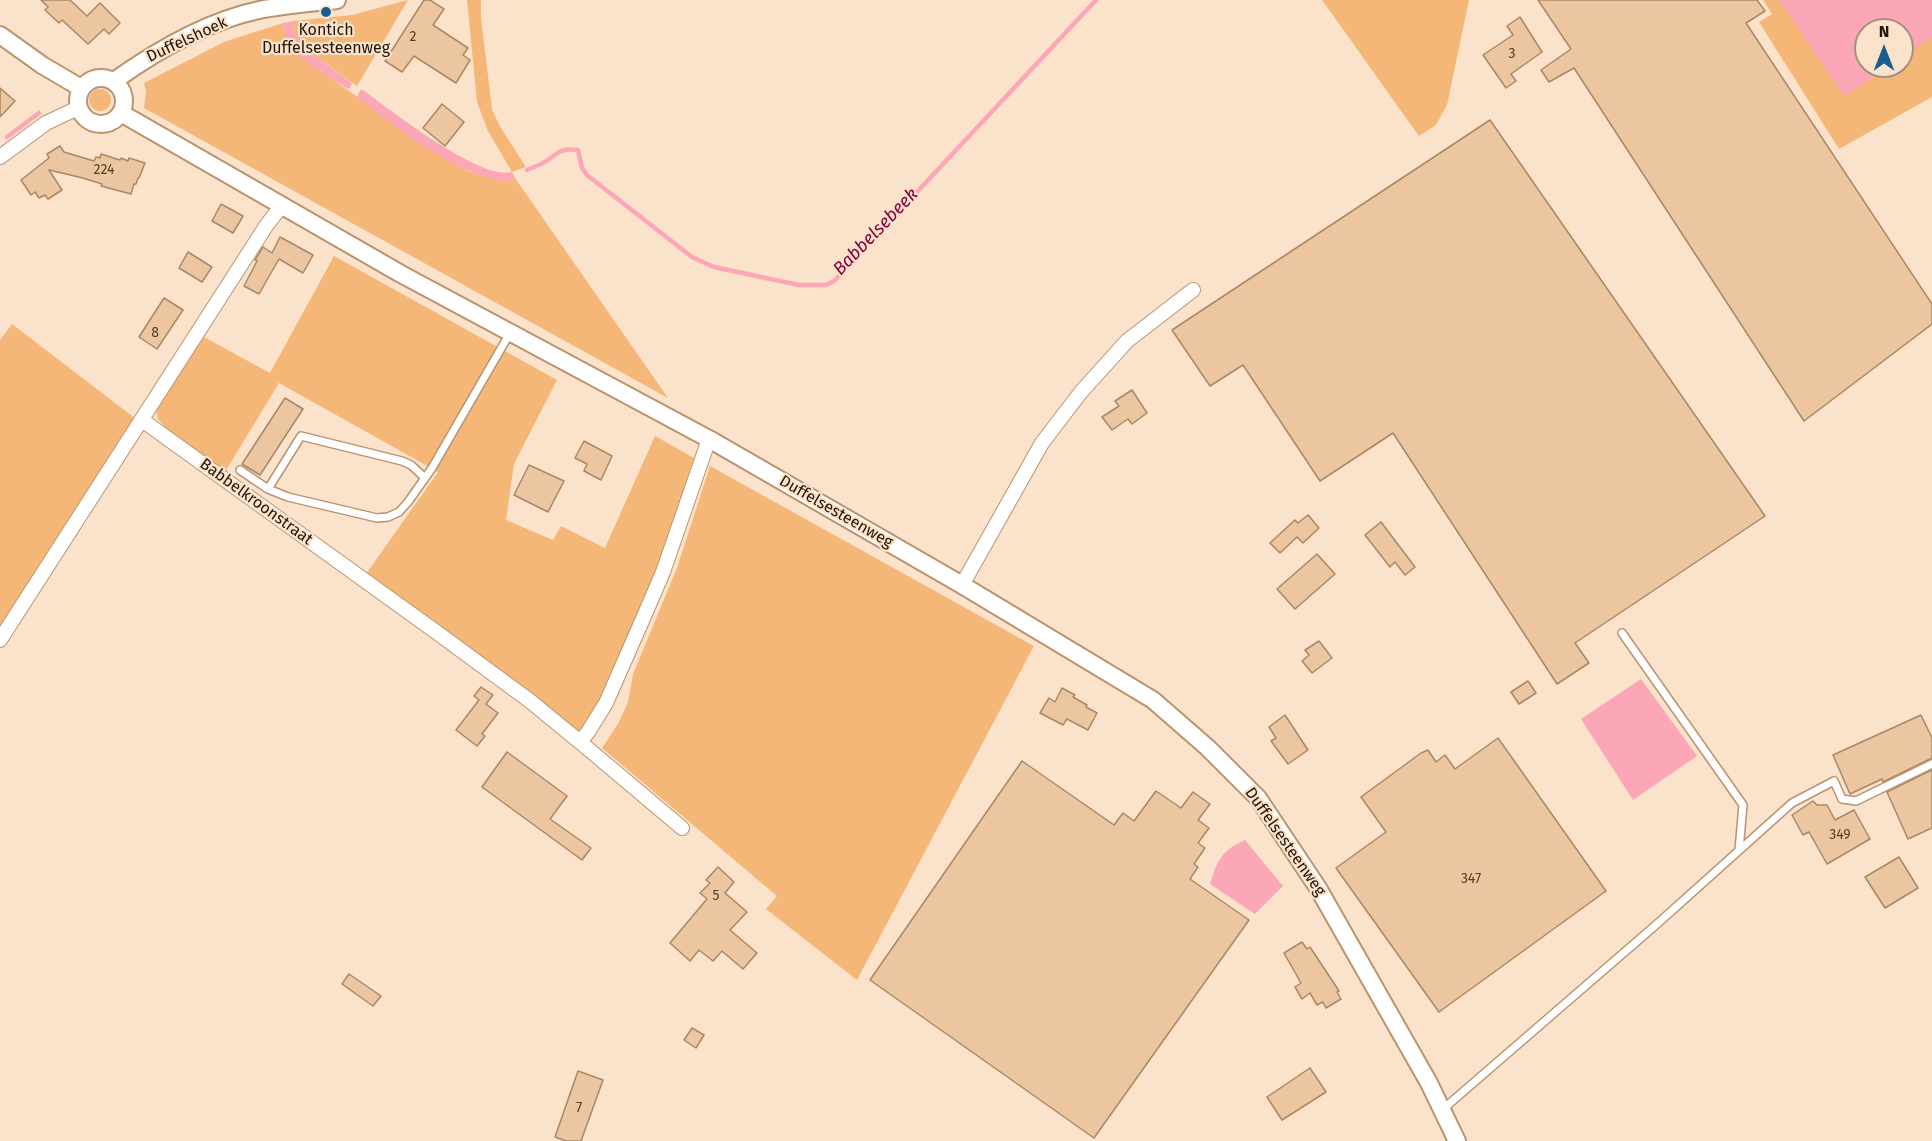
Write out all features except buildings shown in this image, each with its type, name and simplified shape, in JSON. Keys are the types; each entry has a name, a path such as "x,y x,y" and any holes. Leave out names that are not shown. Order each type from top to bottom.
{"street":[{"name":"Duffelshoek","path":"114,81 152,54 229,19 258,10 337,0"},
{"path":"0,35 57,75 81,88"},
{"path":"107,78 114,81 123,92 123,106 115,119 98,124 82,116 77,98 81,88 92,79 107,78"},
{"path":"0,157 46,123 78,108"},
{"name":"Duffelsesteenweg","path":"121,112 401,274 709,439 962,585 1153,700 1208,748 1258,798 1318,888 1381,996 1457,1141"},
{"path":"0,640 282,204"},
{"path":"962,585 1042,443 1075,401 1128,341 1193,290"},
{"name":"Babbelkroonstraat","path":"142,420 495,675 580,742 682,828"},
{"path":"580,742 606,704 641,624 667,561 709,439"}],"lane":[{"path":"240,470 268,489 288,497 377,518 388,517 399,512 425,478 510,333"},
{"path":"268,489 301,436 402,461 411,465 425,478"},
{"path":"1622,633 1743,805 1739,850"},
{"path":"1442,1110 1657,924 1792,803 1834,781 1842,799 1856,801 1932,764"}],"shaded area":[{"path":"408,0 357,86 302,47 295,35 293,21 352,15"},
{"path":"467,0 481,0 481,18 492,109 499,125 526,167 512,172 488,131 477,102"},
{"path":"1322,0 1469,0 1447,105 1436,125 1419,136"},
{"path":"1763,0 1932,0 1932,97 1839,149 1759,22 1772,14"},
{"path":"1779,0 1932,0 1932,37 1914,49 1914,18 1854,18 1854,78 1871,78 1844,96"},
{"path":"293,21 295,35 302,47 352,83 350,88 348,89 317,69 294,51 287,40 283,23"},
{"path":"283,23 287,39 299,55 431,150 468,171 505,182 515,178 668,398 144,108 146,92 144,83 224,42"},
{"path":"96,89 104,89 111,96 111,104 104,111 96,111 89,104 89,96"},
{"path":"360,90 458,155 479,166 498,172 512,172 515,178 506,182 485,177 446,159 409,136 357,98"},
{"path":"334,256 557,380 514,464 506,520 553,540 561,526 605,548 655,436 694,458 655,577 599,703 579,731 366,574 438,472 279,383 225,472 166,428 158,419 156,410 202,336 270,373"},
{"path":"12,324 136,419 0,630 0,340"},
{"path":"710,466 1034,646 857,980 766,909 777,896 602,748 618,724 628,702 633,674 677,568"},
{"path":"1641,679 1697,756 1633,800 1581,719"},
{"path":"1245,840 1283,886 1255,914 1210,884 1222,857 1231,848"}],"waterway":[{"name":"Babbelsebeek","path":"527,170 561,151 578,150 582,168 587,175 692,257 714,267 799,285 826,285 834,281 1096,0"},
{"path":"7,137 39,113"}],"place":[{"name":"Kontich Duffelsesteenweg","path":"326,12"}]}
